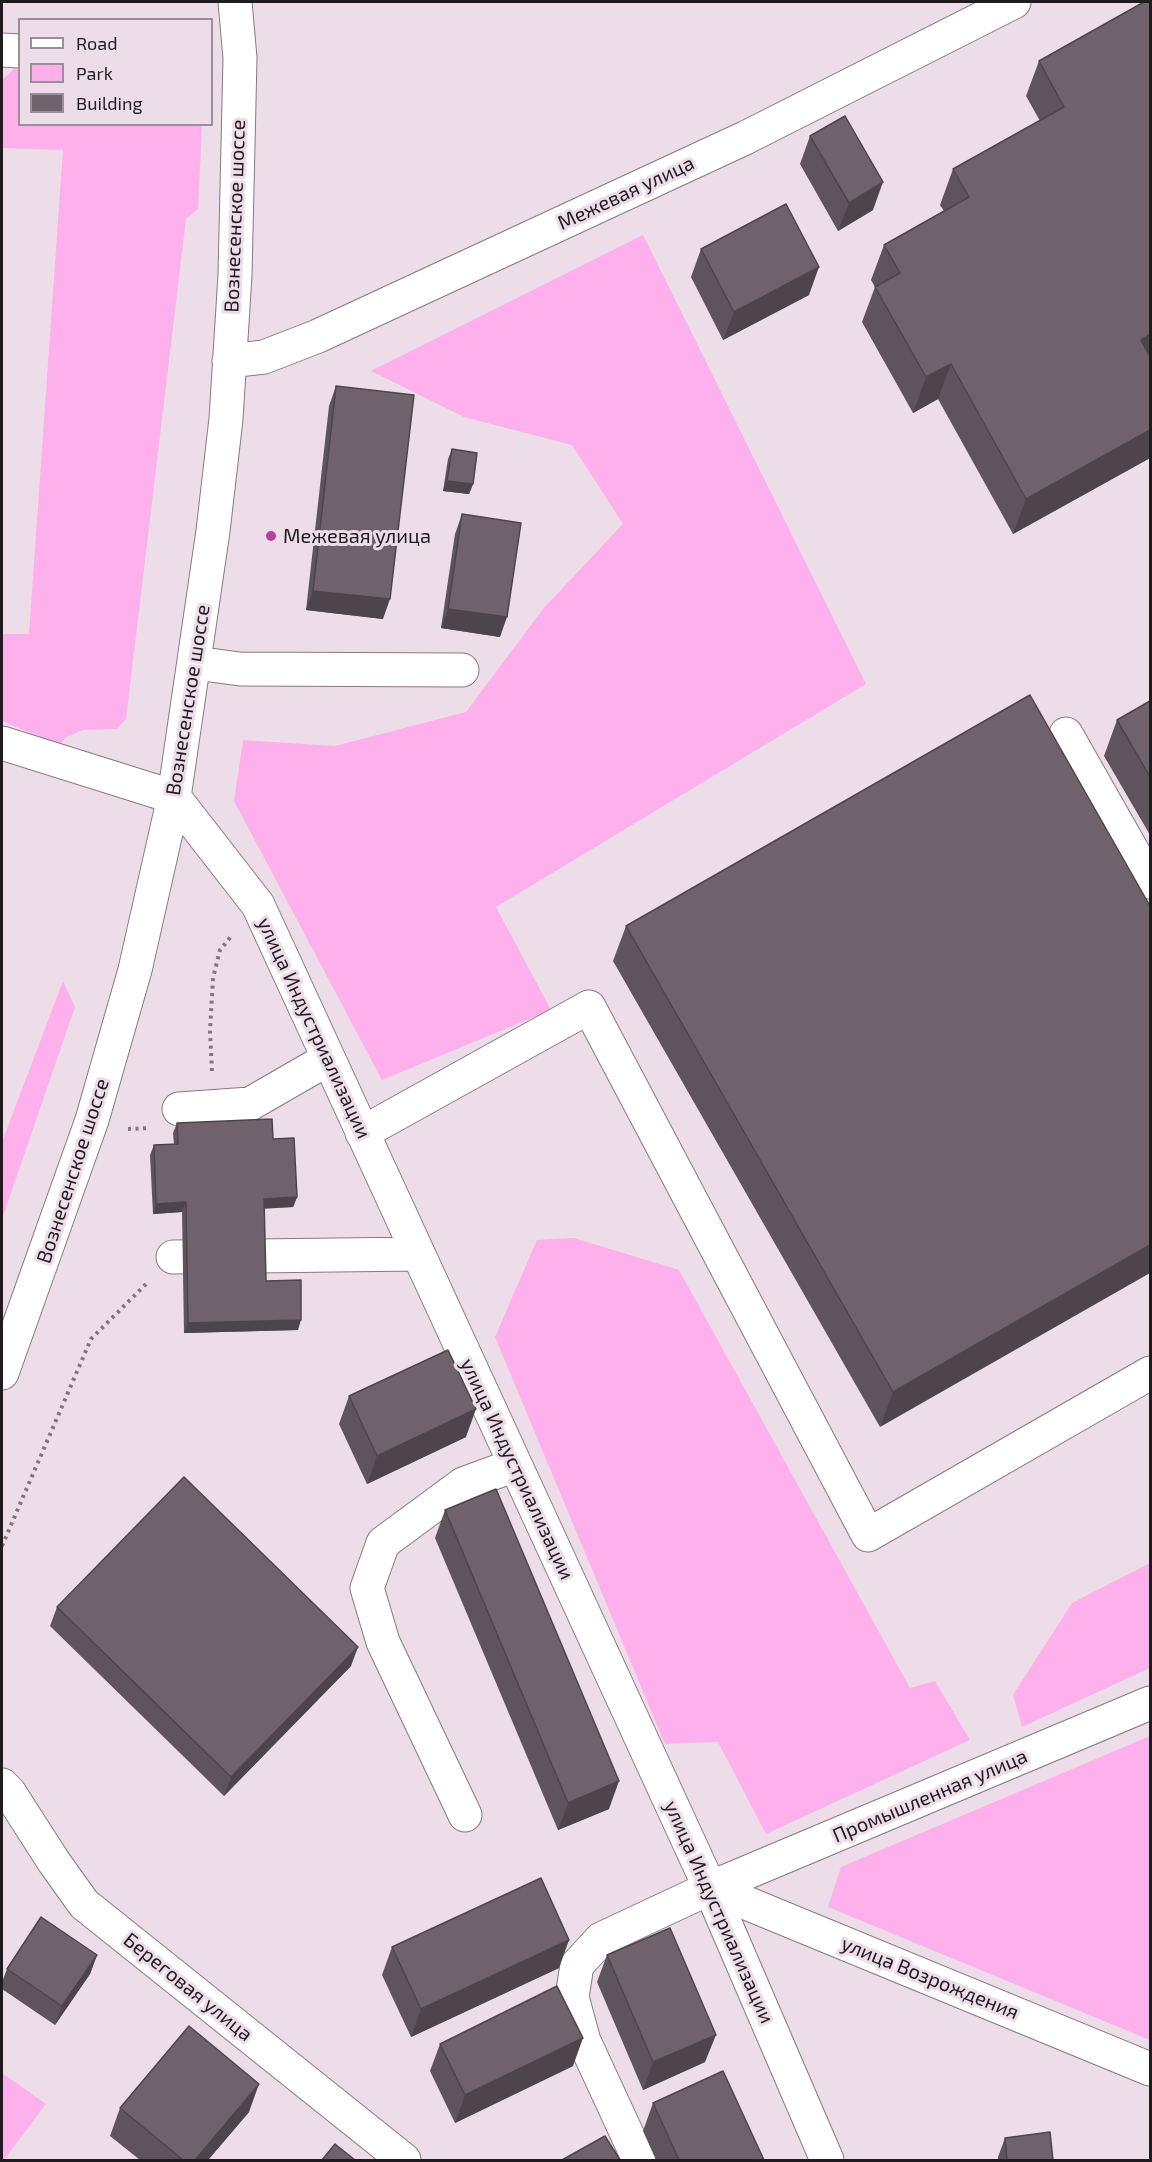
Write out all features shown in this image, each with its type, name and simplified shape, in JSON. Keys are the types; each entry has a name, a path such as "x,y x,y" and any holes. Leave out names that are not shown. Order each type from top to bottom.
{"street":[{"name":"Вознесенское шоссе","path":"2,1373 93,1120 135,970 174,797 195,663 226,419 235,275 226,57 236,2"},
{"name":"Межевая улица","path":"229,361 264,357 318,336 745,138 1001,5"},
{"path":"2,50 18,51"},
{"path":"195,663 240,669 462,670"},
{"path":"1065,734 1150,882"},
{"path":"2,743 174,797"},
{"name":"улица Индустриализации","path":"174,797 258,905 710,1888 827,2160"},
{"path":"362,1133 589,1007 868,1535 1150,1373"},
{"path":"179,1109 250,1104 328,1059"},
{"path":"173,1257 418,1254"},
{"path":"465,1815 383,1642 367,1588 383,1543 463,1484 515,1465"},
{"name":"Промышленная улица","path":"639,2160 584,2042 572,1997 577,1965 601,1939 710,1888 1150,1703"},
{"name":"Береговая улица","path":"2,1785 84,1904 404,2160"},
{"name":"улица Возрождения","path":"710,1888 1150,2069"}],"path":[{"path":"215,1107 210,1031 213,978 220,950 238,927"},
{"path":"2,1546 91,1339 173,1257"}],"green space":[{"path":"14,69 18,69 18,126 202,126 198,209 186,219 126,719 117,729 83,730 67,737 59,745 2,721 2,634 29,634 63,150 2,148 2,80"},
{"path":"643,235 866,684 496,907 551,1010 382,1080 234,801 243,740 335,746 466,712 543,609 623,524 572,445 464,417 371,371"},
{"path":"63,981 75,1007 2,1219 2,1142"},
{"path":"574,1238 679,1270 910,1688 935,1681 970,1740 766,1834 718,1742 665,1744 495,1337 537,1240"},
{"path":"1150,1563 1150,1668 1022,1727 1013,1695 1072,1603"},
{"path":"1150,1736 1150,2040 828,1907 841,1867"},
{"path":"2,2073 46,2104 4,2160 2,2160"}],"building":[{"path":"1144,2 1150,2 1150,334 1141,340 1150,357 1150,430 1026,499 951,364 926,377 875,287 900,273 884,245 969,197 953,169 1064,107 1039,61"},
{"path":"845,116 883,182 849,203 810,136"},
{"path":"786,204 819,267 734,312 701,249"},
{"path":"336,386 414,395 390,599 313,591"},
{"path":"452,449 477,453 473,484 447,481"},
{"path":"462,514 521,523 507,617 448,609"},
{"path":"1030,695 1150,906 1150,1245 893,1392 626,926"},
{"path":"1150,701 1150,777 1117,720"},
{"path":"272,1119 273,1139 294,1138 297,1197 264,1199 266,1281 301,1280 301,1320 188,1323 186,1202 156,1204 154,1145 178,1144 177,1123"},
{"path":"448,1350 476,1409 377,1456 349,1396"},
{"path":"184,1477 358,1647 231,1777 57,1607"},
{"path":"496,1489 619,1781 568,1803 445,1510"},
{"path":"541,1878 569,1940 421,2009 392,1947"},
{"path":"41,1917 97,1955 62,2006 7,1969"},
{"path":"670,1928 716,2035 653,2062 607,1955"},
{"path":"557,1986 583,2038 465,2095 440,2044"},
{"path":"189,2026 259,2084 195,2160 183,2160 120,2108"},
{"path":"723,2071 764,2160 679,2160 653,2103"},
{"path":"1050,2132 1053,2160 1007,2160 1005,2138"},
{"path":"605,2136 620,2160 562,2160"},
{"path":"335,2144 355,2160 322,2160"}],"place":[{"name":"Межевая улица","path":"271,536"}]}
